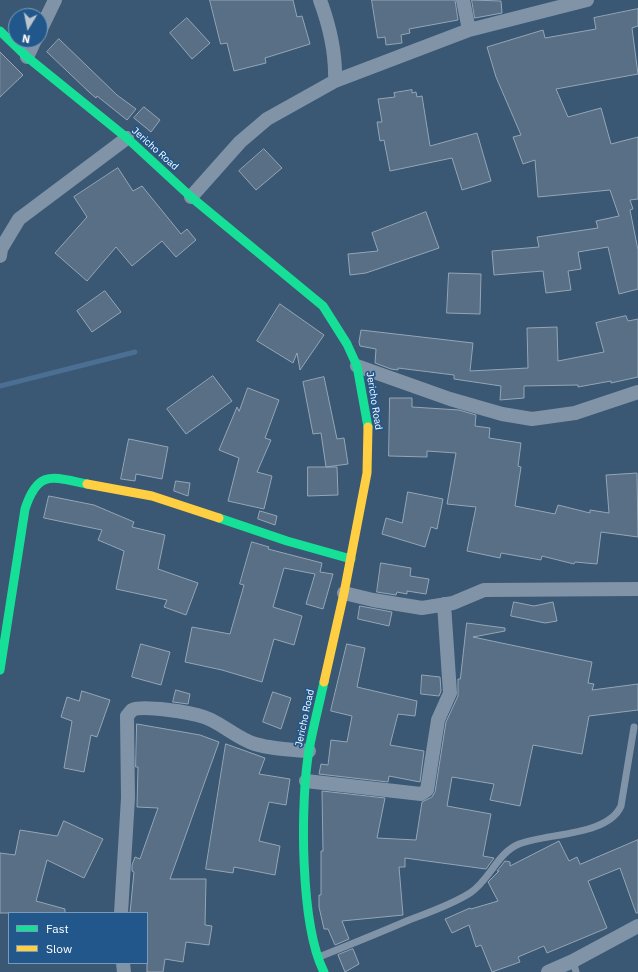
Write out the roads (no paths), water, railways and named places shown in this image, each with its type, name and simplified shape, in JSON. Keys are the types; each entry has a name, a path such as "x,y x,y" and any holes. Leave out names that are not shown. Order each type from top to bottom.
{"street":[{"path":"48,14 55,0"},
{"path":"320,0 330,27 336,57 335,81"},
{"path":"463,0 469,30"},
{"path":"191,197 240,142 267,119 335,81 469,30 587,0"},
{"name":"Jericho Road","path":"0,31 27,56 127,138 191,197 323,306 347,344 357,366 369,430 367,473 344,593 309,752 306,781 304,840 308,908 317,958 324,972"},
{"path":"27,56 31,48"},
{"path":"0,256 1,250 19,219 127,138"},
{"path":"357,366 450,399 502,414 532,419 575,413 638,392"},
{"path":"0,670 25,509 36,482 45,479 56,478 152,496 273,536 351,559"},
{"path":"344,593 373,600 422,608 444,604 484,590 638,589"},
{"path":"306,781 421,794 427,790 438,720 450,693 444,604"},
{"path":"121,912 128,798 127,716 132,710 144,707 204,717 254,744 309,752"},
{"path":"548,972 574,967 638,926"}],"lane":[{"path":"317,958 453,903 482,884 504,855 519,844 588,828 611,820 621,806 634,727"}],"waterway":[{"path":"0,386 135,352"}]}
